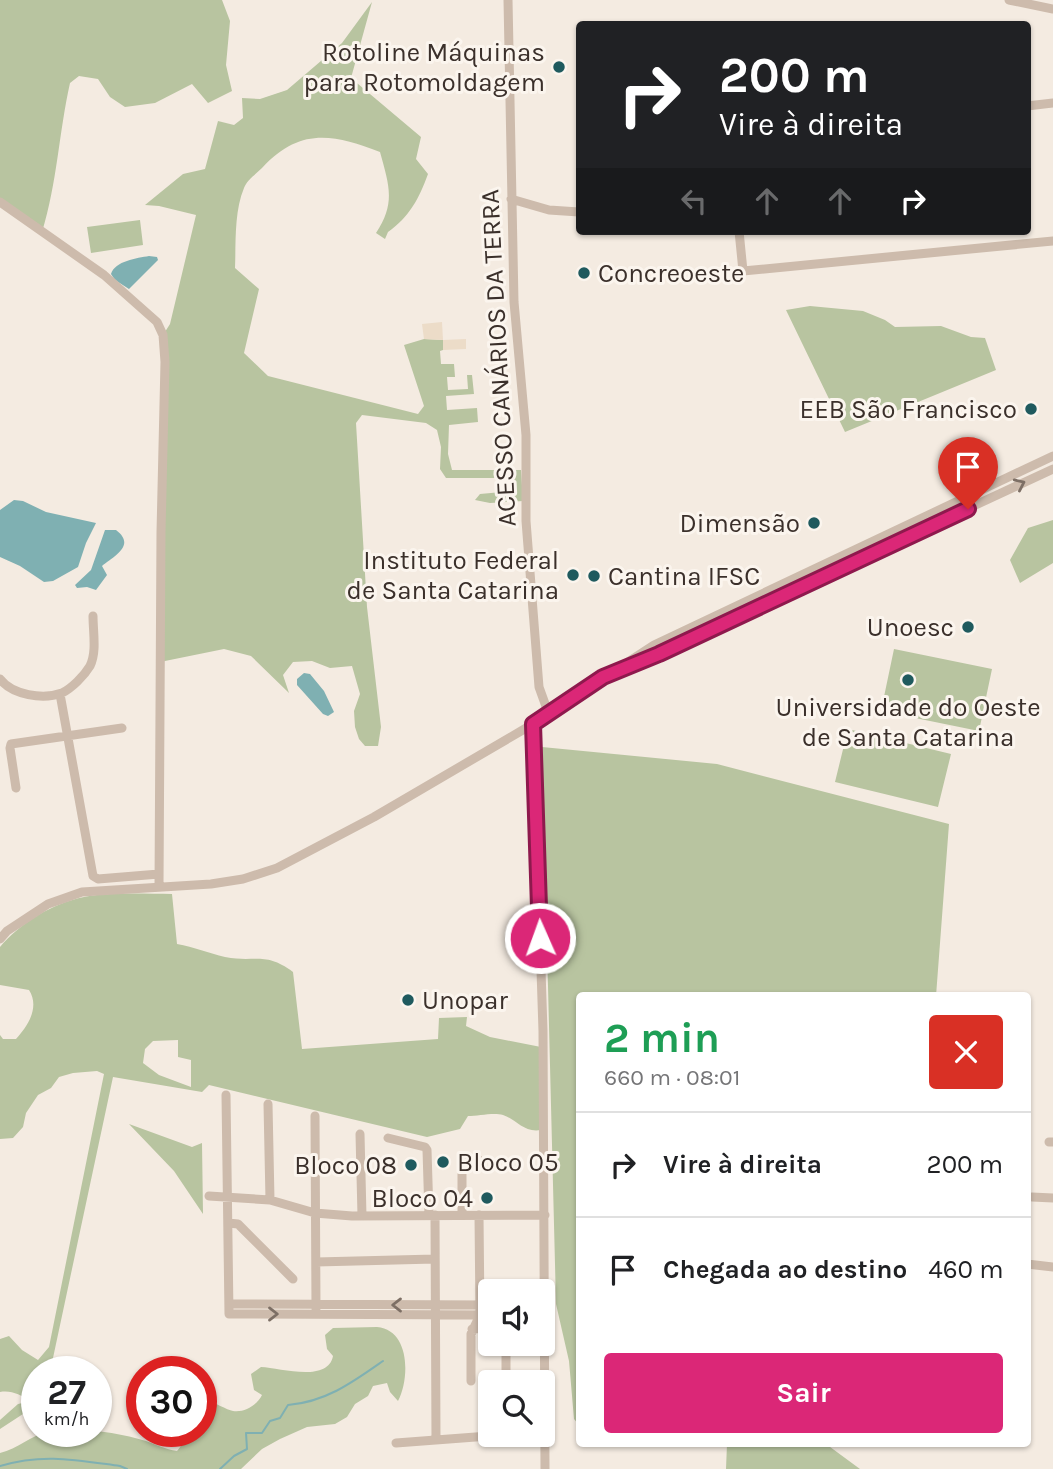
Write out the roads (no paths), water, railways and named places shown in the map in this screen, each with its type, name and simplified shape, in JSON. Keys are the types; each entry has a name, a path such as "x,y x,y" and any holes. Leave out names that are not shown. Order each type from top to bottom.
{"street":[{"name":"ACESSO CANÁRIOS DA TERRA","path":"508,0 514,302 526,435 526,522 538,687 548,712"},
{"path":"1009,0 1053,9"},
{"path":"1031,106 1053,103"},
{"path":"511,199 549,210 576,212"},
{"path":"0,202 114,283 157,322 163,335 165,362 160,545 159,887"},
{"path":"739,235 743,271 1053,242"},
{"path":"0,939 17,924 48,904 82,892 211,884 243,879 277,868 374,817 533,724 654,645 1053,456"},
{"path":"603,677 659,654 1053,469"},
{"path":"911,523 916,533"},
{"path":"0,679 16,691 32,695 60,694 82,676 90,665 94,651 93,616"},
{"path":"60,694 93,876 98,879 159,874"},
{"path":"533,724 541,975 544,1279"},
{"path":"16,788 11,744 121,728"},
{"path":"226,1095 229,1314 316,1315 478,1310"},
{"path":"268,1104 270,1200"},
{"path":"315,1116 316,1315"},
{"path":"360,1134 362,1216"},
{"path":"388,1138 425,1147 427,1150 435,1259 436,1439"},
{"path":"462,1215 462,1161 478,1159"},
{"path":"209,1196 270,1200 315,1213 362,1216 545,1215"},
{"path":"1032,1197 1053,1198"},
{"path":"479,1215 483,1279"},
{"path":"228,1223 238,1224 293,1279"},
{"path":"316,1262 435,1259"},
{"path":"1031,1264 1053,1267"},
{"path":"229,1304 316,1304 436,1310"},
{"path":"471,1381 472,1329 478,1320"},
{"path":"472,1329 478,1329"},
{"path":"396,1443 478,1436"},
{"path":"544,1447 545,1469"}],"water":[{"path":"149,256 157,257 158,260 129,289 111,274 122,263"},
{"path":"14,500 23,501 46,512 96,523 78,567 53,581 44,582 0,557 0,510"},
{"path":"105,530 116,530 122,535 124,545 102,566 107,575 96,590 77,588 75,585 91,570"},
{"path":"304,673 310,674 324,691 334,712 328,716 323,714 297,685 297,679"}],"waterway":[{"path":"220,1469 234,1456 247,1449 246,1433 262,1433 270,1421 280,1418 288,1405 327,1395 383,1361"},
{"path":"0,1466 31,1460 60,1459 127,1469"}],"place":[{"name":"Rotoline Máquinas para Rotomoldagem","path":"559,67"},
{"name":"Concreoeste","path":"584,273"},
{"name":"EEB São Francisco","path":"1031,409"},
{"name":"Dimensão","path":"814,523"},
{"name":"Instituto Federal de Santa Catarina","path":"573,575"},
{"name":"Cantina IFSC","path":"594,576"},
{"name":"Unoesc","path":"968,627"},
{"name":"Universidade do Oeste de Santa Catarina","path":"908,680"},
{"name":"Unopar","path":"408,1000"},
{"name":"Bloco 05","path":"443,1162"},
{"name":"Bloco 08","path":"411,1165"},
{"name":"Bloco 04","path":"487,1198"}]}
